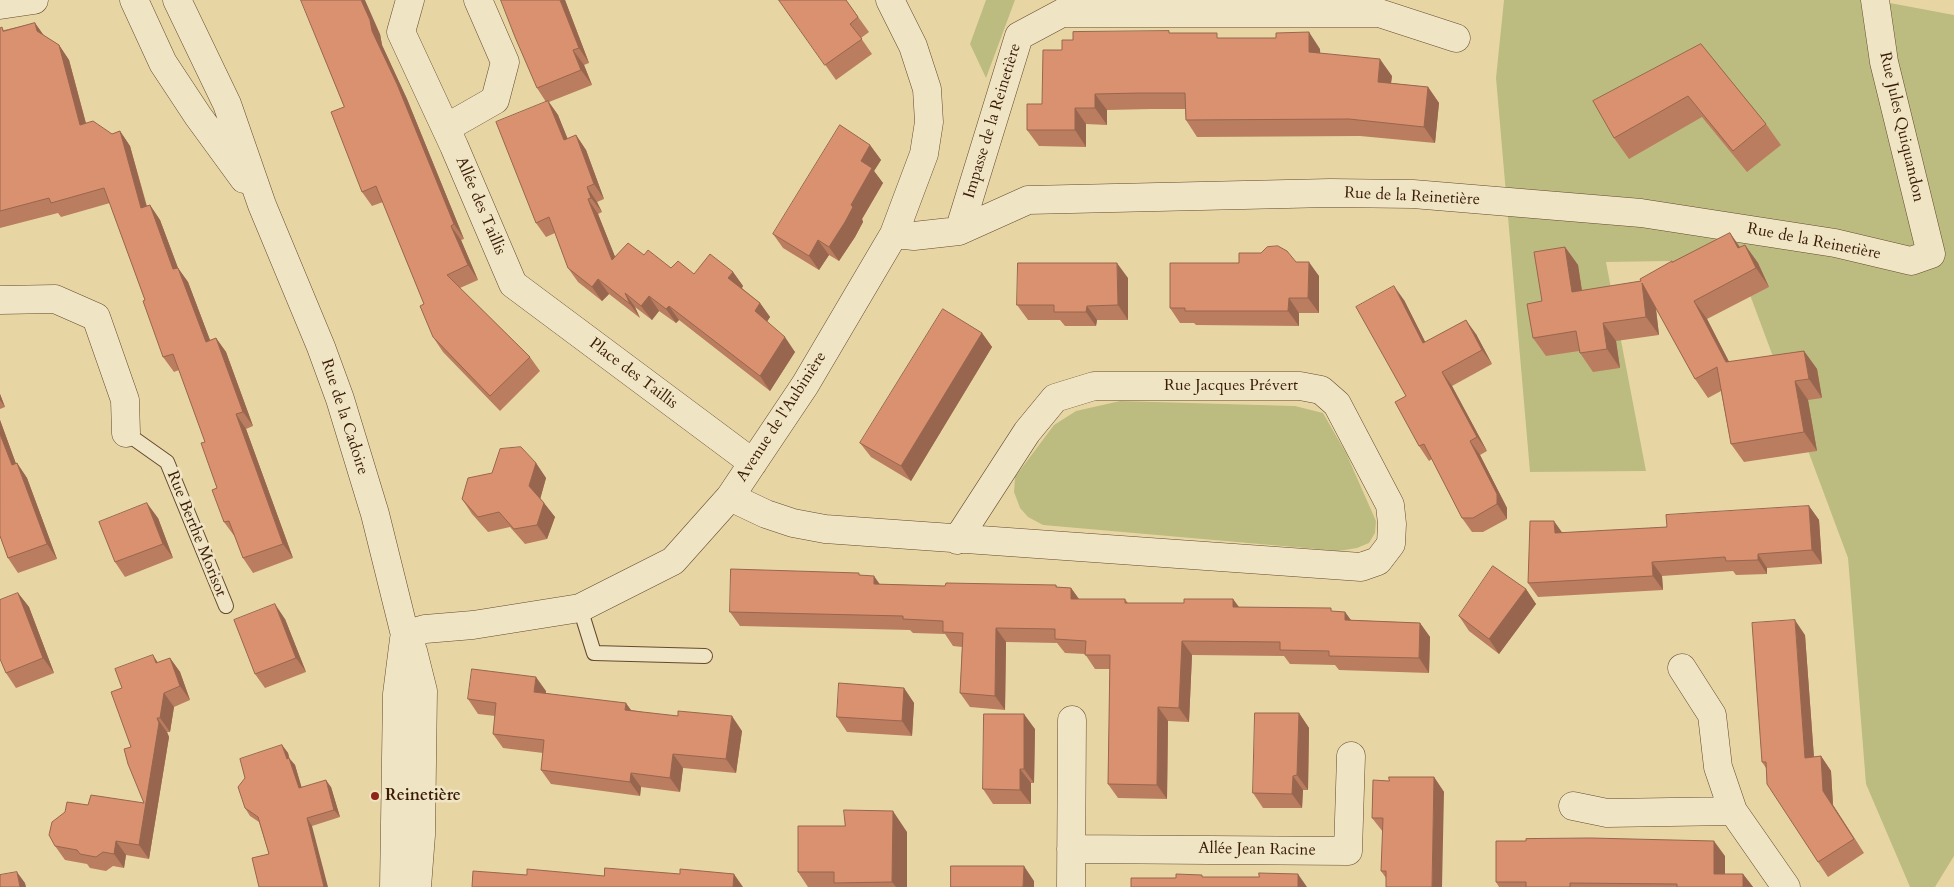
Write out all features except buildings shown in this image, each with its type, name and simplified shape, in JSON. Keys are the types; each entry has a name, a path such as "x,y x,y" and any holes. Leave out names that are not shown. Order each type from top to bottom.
{"street":[{"path":"0,5 34,0"},
{"name":"Rue de la Cadoire","path":"134,0 163,63 198,116 262,205"},
{"name":"Rue de la Cadoire","path":"177,0 228,104 262,205 340,399 375,514 405,635 413,651 423,691 421,835 417,887"},
{"path":"446,128 494,100 504,62 478,0"},
{"name":"Avenue de l'Aubinière","path":"405,635 425,629 580,608 673,561 730,497 805,385 894,234 924,154 929,122 927,90 916,55 890,0"},
{"name":"Rue Jules Quiquandon","path":"1875,0 1884,62 1932,254"},
{"name":"Allée des Taillis","path":"402,3 402,32 446,128 513,284"},
{"name":"Impasse de la Reinetière","path":"959,232 1019,36 1062,12 1379,14 1456,38"},
{"name":"Rue de la Reinetière","path":"894,234 914,236 959,232 1028,200 1330,193 1413,194 1642,213 1835,243 1911,261 1932,254"},
{"name":"Place des Taillis","path":"513,284 753,463"},
{"name":"Rue Berthe Morisot","path":"0,300 55,299 96,317 125,400 126,434"},
{"name":"Rue Jacques Prévert","path":"730,497 766,514 792,523 825,529 957,540 1361,567 1378,561 1387,550 1391,544 1392,524 1390,505 1338,404 1321,390 1300,386 1094,386 1055,398 1027,432 957,540"},
{"name":"Rue de la Cadoire","path":"394,887 397,694 405,635"},
{"path":"1682,668 1712,715 1718,767 1733,811 1786,887"},
{"path":"1071,887 1072,720"},
{"name":"Allée Jean Racine","path":"1071,849 1348,851 1351,756"},
{"path":"1573,806 1607,813 1733,811"}],"lane":[{"name":"Rue Berthe Morisot","path":"126,434 167,462 226,606"},
{"path":"580,608 594,653 705,656"}],"shaded area":[{"path":"986,0 1015,0 986,78 970,44"},
{"path":"1504,0 1874,0 1954,15 1954,856 1935,887 1910,887 1866,784 1848,558 1737,260 1606,262 1646,471 1530,472 1496,78"},
{"path":"1120,401 1295,406 1323,413 1346,453 1376,521 1375,533 1369,543 1357,548 1339,551 1043,525 1028,517 1020,508 1014,492 1015,477 1054,425 1076,411"}],"place":[{"name":"Reinetière","path":"375,796"}]}
